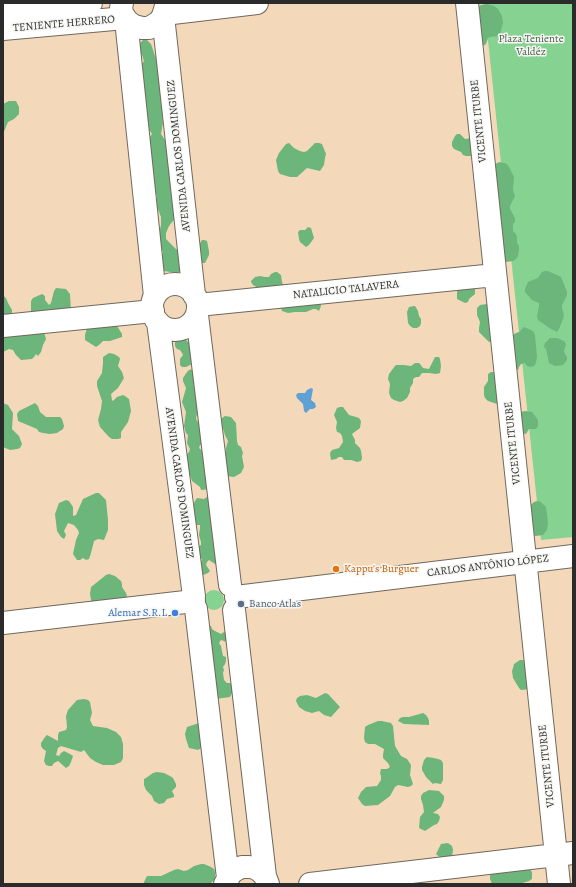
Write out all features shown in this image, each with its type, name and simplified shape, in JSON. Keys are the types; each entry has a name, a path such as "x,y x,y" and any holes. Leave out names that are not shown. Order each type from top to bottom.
{"street":[{"name":"TENIENTE HERRERO","path":"3,14 91,3"},
{"path":"124,14 134,26 145,28 159,22 164,11 257,3"},
{"name":"VICENTE ITURBE","path":"466,3 525,561 564,854 559,884"},
{"name":"AVENIDA CARLOS DOMINGUEZ","path":"164,11 196,305 233,597 266,880"},
{"name":"TENIENTE HERRERO","path":"3,29 124,14"},
{"name":"AVENIDA CARLOS DOMINGUEZ","path":"124,14 155,310 195,602 226,881"},
{"name":"NATALICIO TALAVERA","path":"196,305 495,275"},
{"path":"170,285 184,286 188,288 196,305 195,319 186,328 177,330 165,328 155,310 162,289 170,285"},
{"path":"3,326 155,310"},
{"name":"CARLOS ANTÔNIO LÓPEZ","path":"233,597 573,556"},
{"path":"214,578 221,579 233,597 229,616 223,620 212,621 203,617 195,602 195,592 199,586 214,578"},
{"path":"3,623 195,602"},
{"path":"310,884 564,854"},
{"path":"226,881 231,873 242,867 255,868 260,871 266,880"}],"green space":[{"name":"Plaza Teniente Valdéz","path":"484,3 573,3 573,537 541,540"},
{"path":"487,4 498,9 502,16 503,23 500,34 498,36 488,38 486,44 483,46 479,45 477,7"},
{"path":"145,38 151,44 155,56 159,61 165,109 162,116 163,122 161,134 165,140 172,142 177,216 169,226 166,233 166,239 176,249 182,251 183,270 177,273 164,271 160,265 163,252 159,245 158,238 161,217 156,204 157,197 155,190 151,185 148,140 152,134 148,128 140,67 144,61 142,55 137,49"},
{"path":"9,101 16,101 19,107 19,114 8,122 3,134 3,104"},
{"path":"457,134 460,134 465,139 472,138 473,156 463,155 461,152 454,149 452,142"},
{"path":"289,143 294,148 304,152 315,143 322,144 326,154 324,165 320,171 307,168 297,177 290,177 280,174 276,160 279,153 286,144"},
{"path":"500,162 507,164 514,177 513,190 515,196 510,209 515,218 513,231 516,234 517,243 519,246 518,256 516,259 506,262 503,261 491,168"},
{"path":"308,227 311,228 314,238 306,247 300,242 298,232 300,230 305,230"},
{"path":"202,240 207,241 209,251 209,255 205,263 201,263 199,245"},
{"path":"545,271 561,277 567,292 562,305 564,315 563,319 557,332 538,320 537,316 539,303 532,300 525,292 528,282 538,278 542,272"},
{"path":"275,272 281,275 284,287 258,288 251,282 255,277 269,277"},
{"path":"458,285 473,285 475,288 475,294 469,299 468,302 465,303 457,299"},
{"path":"56,288 66,289 70,294 71,312 35,315 31,311 31,301 33,298 42,294 45,296 45,300 49,305"},
{"path":"3,295 12,310 12,316 3,324"},
{"path":"320,302 321,306 319,311 313,309 306,312 288,313 282,311 281,308"},
{"path":"491,304 496,341 489,342 479,332 480,322 477,315 477,308 480,305"},
{"path":"415,306 421,319 421,323 417,328 413,328 408,323 407,312 409,307"},
{"path":"114,324 122,334 122,337 110,341 103,341 96,347 85,340 87,328"},
{"path":"524,327 534,332 535,335 537,356 536,363 531,367 527,366 525,363 521,364 518,370 515,370 507,339 519,332"},
{"path":"43,329 46,339 38,356 36,354 32,359 21,360 13,350 9,349 3,352 3,330"},
{"path":"179,338 184,338 188,342 190,341 193,360 192,364 186,367 182,367 180,365 180,359 183,355 175,346 175,342"},
{"path":"550,338 557,338 564,341 566,344 564,351 567,360 563,365 555,366 549,363 546,349 544,347 545,343"},
{"path":"109,353 119,357 120,359 118,366 124,378 118,388 111,394 112,400 113,401 117,397 123,395 125,396 129,399 131,411 128,422 121,432 121,438 118,439 112,439 109,437 100,427 98,420 102,401 97,386 97,381 102,373 103,357"},
{"path":"435,357 439,357 440,359 440,373 422,373 419,377 413,379 413,383 407,398 400,402 391,398 388,379 389,374 396,365 411,366 415,363 419,363 423,368 429,369"},
{"path":"193,369 200,409 196,418 200,423 207,445 200,445 199,448 207,455 211,489 201,490 200,487 192,481 184,457 190,449 187,443 188,435 184,426 186,412 182,402 186,388 183,378 189,370"},
{"path":"495,372 500,405 488,401 484,395 484,387 488,381 488,374"},
{"path":"3,403 8,405 13,413 12,429 19,436 22,444 20,448 10,450 3,447"},
{"path":"35,403 40,412 46,417 60,417 64,426 63,429 57,433 43,433 18,421 17,414 19,411"},
{"path":"343,407 349,415 359,418 361,421 360,428 352,434 355,443 361,451 361,461 357,462 344,460 342,457 331,460 330,453 332,450 339,448 343,442 342,436 337,432 337,422 334,415 337,408"},
{"path":"521,412 532,412 538,420 538,426 536,429 529,429 526,434 522,433 518,419"},
{"path":"225,416 231,417 236,423 237,441 243,453 242,456 244,467 241,473 234,477 227,476 224,457 226,455 228,441 221,422 222,418"},
{"path":"99,493 106,500 108,530 104,540 98,539 94,541 89,559 86,560 83,558 77,560 73,554 79,533 78,530 74,525 68,523 64,531 66,535 64,539 61,537 57,531 55,514 59,503 66,500 69,501 73,507 73,516 76,515 83,499"},
{"path":"211,497 218,564 215,564 209,560 206,565 210,571 201,576 200,565 202,559 197,554 197,547 201,545 199,535 200,525 196,525 192,508 197,498 204,499"},
{"path":"537,501 541,502 546,507 548,523 547,530 543,535 536,536 531,535 526,509"},
{"path":"109,574 115,576 121,581 122,587 127,596 126,600 92,605 90,594 91,587"},
{"path":"214,590 221,593 224,600 221,607 214,610 207,607 204,600 207,593"},
{"path":"208,626 211,626 212,629 221,634 227,630 230,642 227,643 221,640 219,643 223,656 226,657 223,667 224,680 233,685 233,691 230,697 216,699"},
{"path":"520,660 526,662 530,689 521,690 513,678 512,671 514,664"},
{"path":"325,693 328,694 340,707 331,717 324,715 319,711 312,713 305,711 299,707 296,701 300,696 307,695 316,698"},
{"path":"84,699 90,702 92,713 90,720 93,726 107,728 116,732 121,737 123,744 123,758 121,762 114,765 103,765 90,758 84,750 81,752 61,746 58,748 56,755 59,756 64,751 73,756 69,766 66,768 58,761 52,766 46,765 44,761 46,751 41,746 41,743 47,735 58,741 59,732 66,730 67,727 66,716 68,710 77,700"},
{"path":"423,713 428,718 429,725 404,724 398,721 403,717"},
{"path":"378,721 391,723 393,726 395,746 401,756 407,759 411,765 410,775 413,784 408,787 398,785 395,787 390,796 378,805 365,806 358,798 361,792 366,787 377,786 381,780 381,769 387,769 390,767 383,758 384,749 375,744 368,744 365,742 365,727"},
{"path":"199,723 201,748 198,750 189,748 185,734 187,727"},
{"path":"427,757 441,760 443,763 443,780 441,784 433,784 422,770 424,760"},
{"path":"157,772 170,776 176,784 176,787 172,791 174,797 167,799 164,803 159,804 154,801 144,785 144,779"},
{"path":"429,790 439,791 444,796 444,800 441,807 433,813 438,814 440,817 439,821 437,824 425,831 419,828 420,817 424,812 421,796"},
{"path":"448,843 452,846 452,857 442,859 436,854 441,844"},
{"path":"201,864 214,869 215,879 210,884 144,884 147,876 161,876 178,869 184,871"},
{"path":"515,867 528,867 532,872 532,879 519,884 492,884 490,872 505,870 507,873"}],"water":[{"path":"311,388 313,389 311,400 315,403 316,407 310,409 306,413 304,411 303,404 296,395 298,393 305,393"}],"place":[{"name":"Kappu's Burguer","path":"336,569"},
{"name":"Banco Atlas","path":"241,604"},
{"name":"Alemar S.R.L","path":"175,613"}]}
